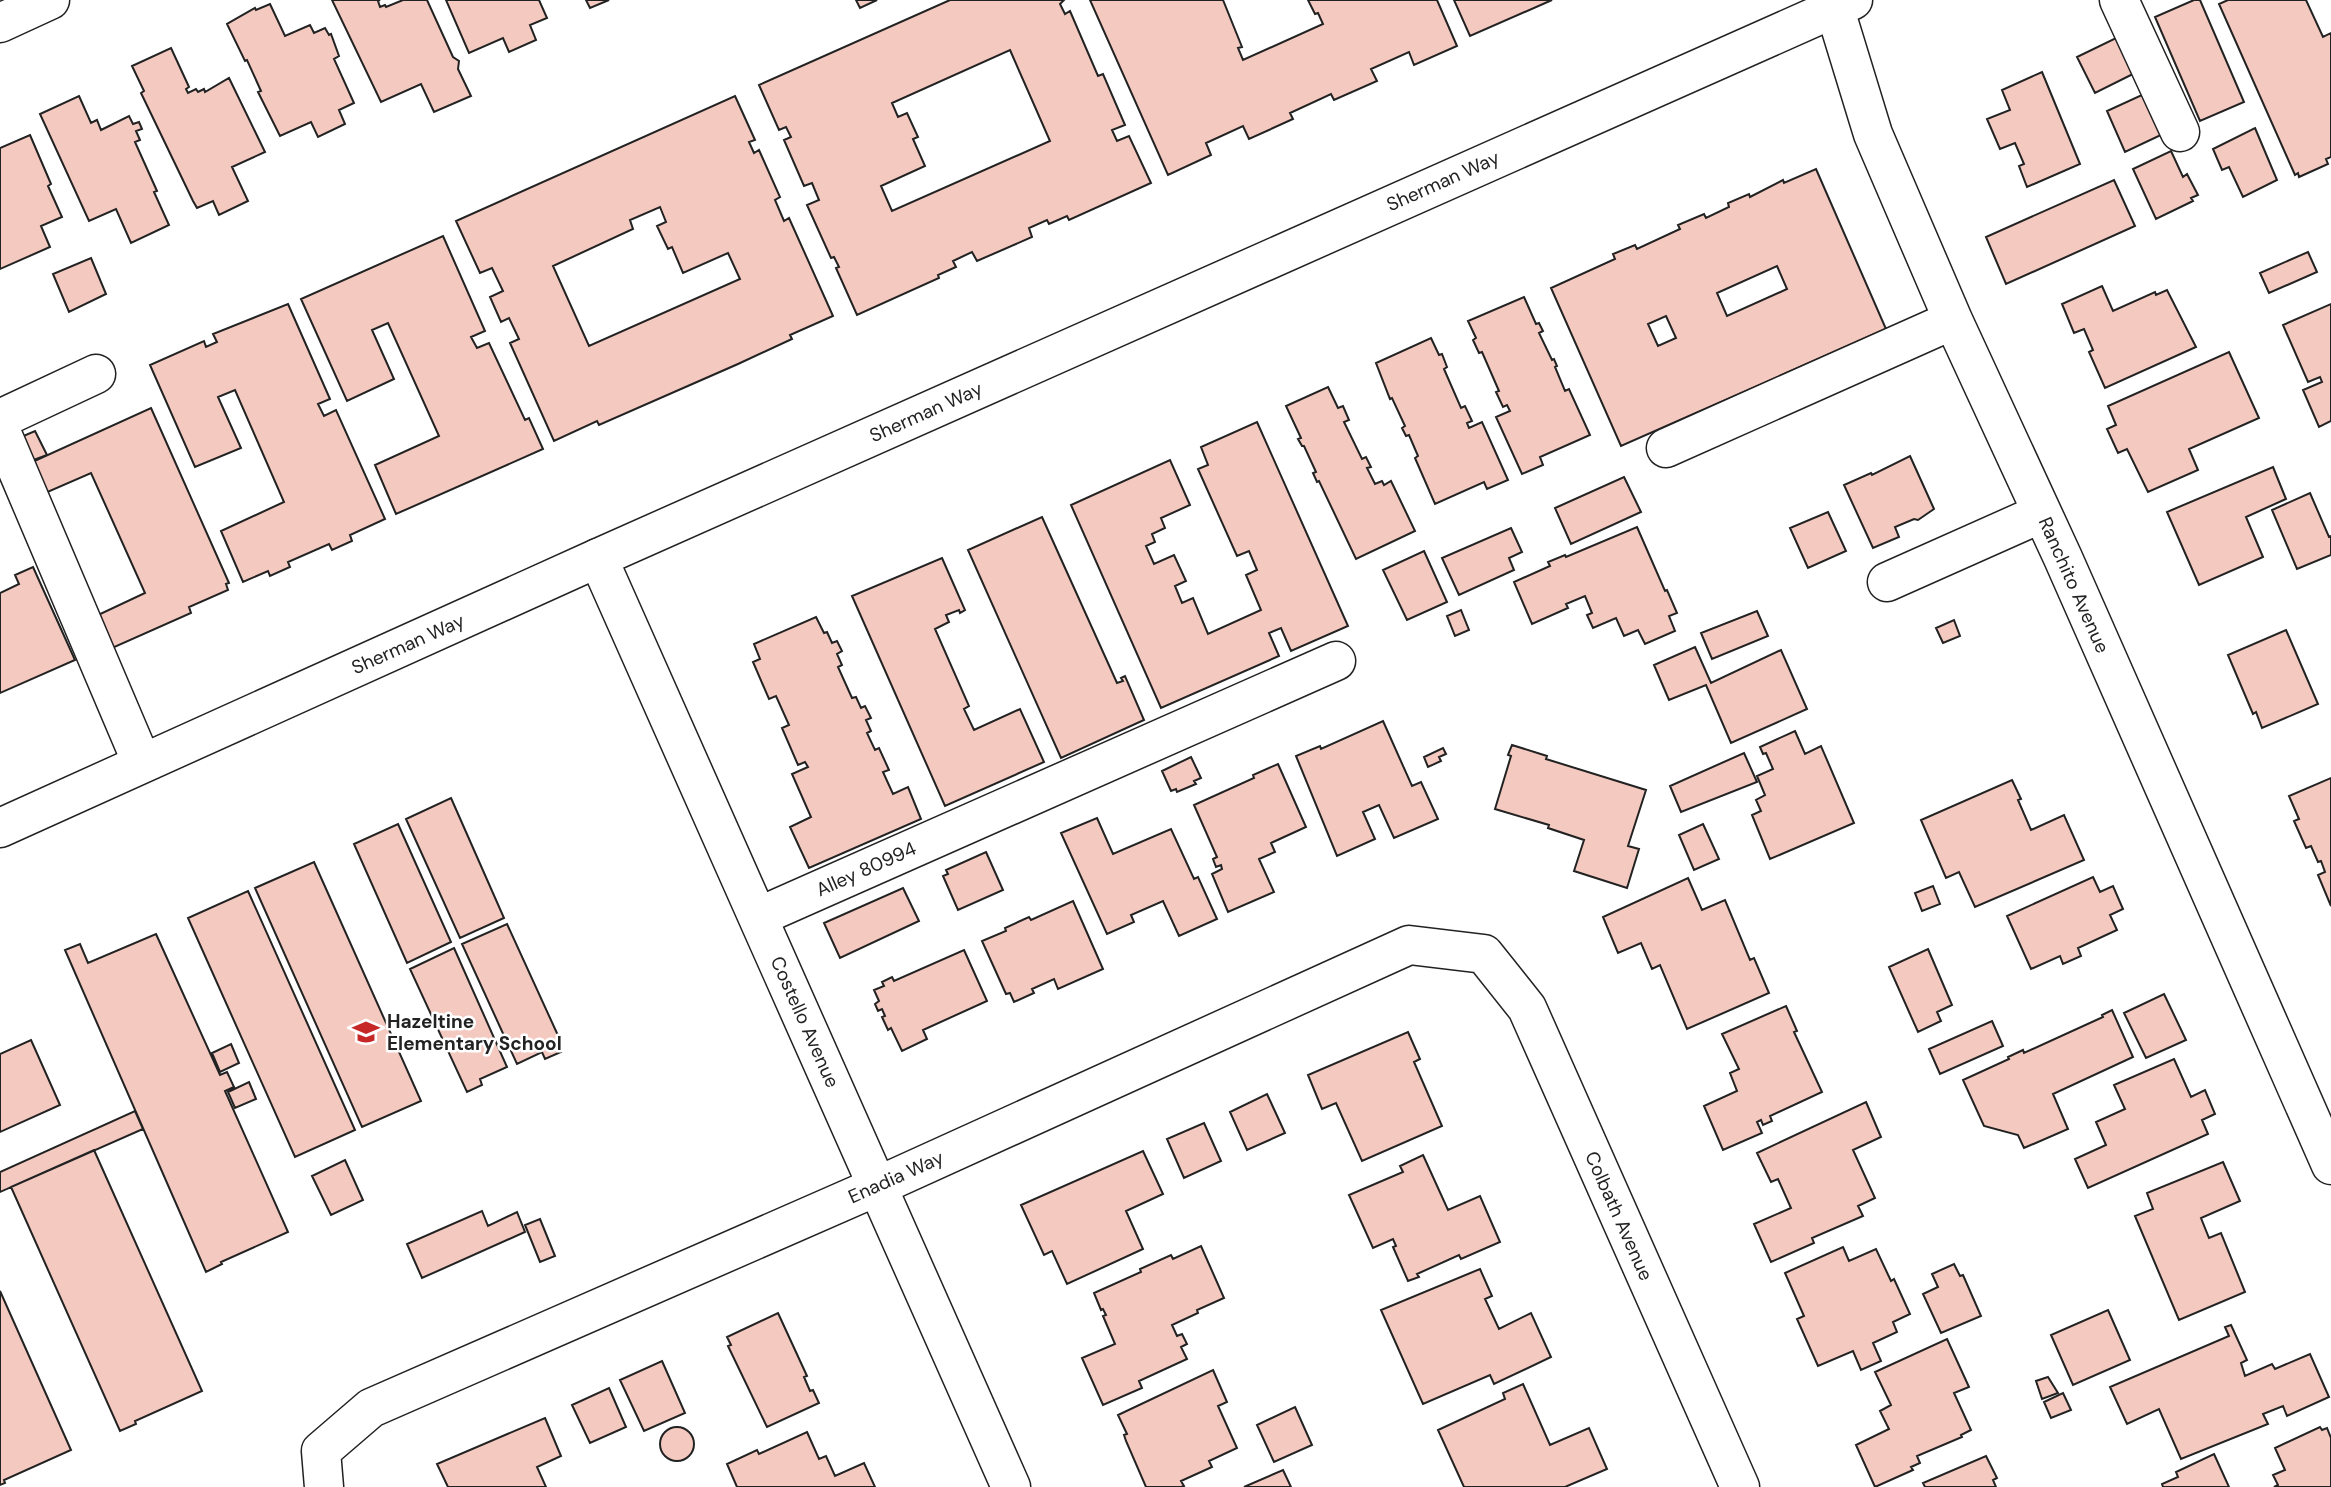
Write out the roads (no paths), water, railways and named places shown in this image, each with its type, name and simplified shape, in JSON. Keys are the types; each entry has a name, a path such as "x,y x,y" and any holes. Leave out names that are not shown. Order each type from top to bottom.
{"street":[{"path":"0,23 50,0"},
{"path":"2119,0 2180,132"},
{"name":"Ranchito Avenue","path":"1840,3 1873,134 1953,320 2042,513 2331,1165"},
{"name":"Sherman Way","path":"0,828 1840,3"},
{"path":"1666,448 1953,320"},
{"path":"0,419 96,374"},
{"path":"0,429 142,763"},
{"path":"1887,582 2042,513"},
{"name":"Costello Avenue","path":"598,558 1011,1487"},
{"name":"Alley 80994","path":"758,917 1336,661"},
{"name":"Enadia Way","path":"323,1469 371,1408 877,1186 1409,945 1484,954"},
{"name":"Colbath Avenue","path":"1484,954 1527,1008 1740,1487"}],"place":[{"name":"Hazeltine Elementary School","path":"366,1032"}]}
